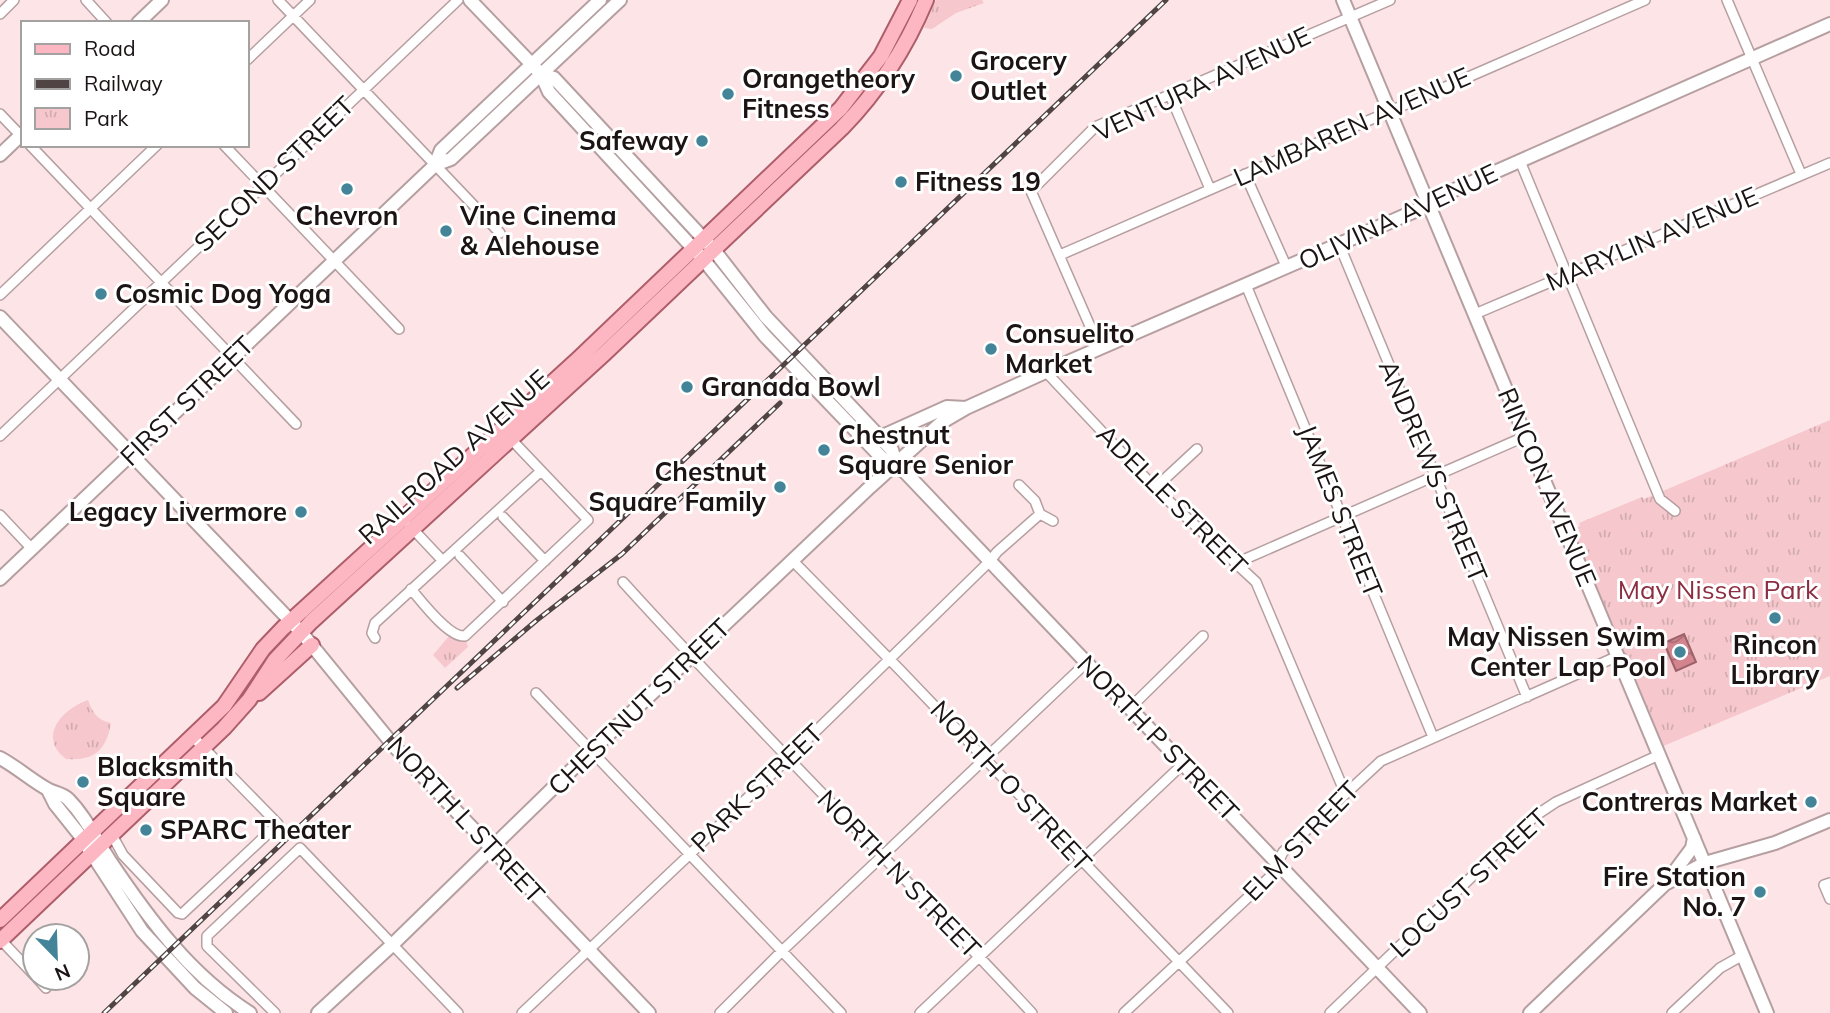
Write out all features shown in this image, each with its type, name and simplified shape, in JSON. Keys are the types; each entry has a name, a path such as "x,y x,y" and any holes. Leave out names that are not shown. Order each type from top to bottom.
{"main road":[{"name":"RAILROAD AVENUE","path":"704,249 857,90 887,47 910,0"},
{"name":"RAILROAD AVENUE","path":"198,742 264,649 296,626 704,249 842,128 867,100 905,45 926,0"},
{"name":"RAILROAD AVENUE","path":"0,940 198,742 240,711 296,626"},
{"path":"240,711 313,645"},
{"name":"RAILROAD AVENUE","path":"0,920 96,842"}],"street":[{"path":"0,14 14,0"},
{"path":"86,0 105,21"},
{"path":"140,21 162,0"},
{"path":"278,0 500,233"},
{"path":"248,59 310,0"},
{"name":"SECOND STREET","path":"0,436 458,0"},
{"path":"470,0 536,69 554,78 704,249"},
{"name":"FIRST STREET","path":"0,579 435,165 451,159 600,0"},
{"name":"FIRST STREET","path":"536,69 620,0"},
{"name":"RINCON AVENUE","path":"1343,0 1767,1013"},
{"name":"VENTURA AVENUE","path":"1059,255 1031,191 1095,127 1390,0"},
{"name":"LAMBAREN AVENUE","path":"1059,255 1645,0"},
{"path":"1727,0 1801,174"},
{"name":"OLIVINA AVENUE","path":"966,408 1422,208 1427,202 1830,24"},
{"path":"1170,95 1210,189"},
{"path":"0,114 21,134"},
{"path":"0,155 21,136"},
{"path":"32,147 296,424"},
{"path":"0,295 155,147"},
{"path":"226,147 399,329"},
{"path":"1520,161 1660,499 1675,511"},
{"name":"MARYLIN AVENUE","path":"1475,314 1830,163"},
{"path":"1245,174 1287,268"},
{"name":"ANDREWS STREET","path":"1339,244 1527,697"},
{"name":"NORTH P STREET","path":"704,249 892,450 896,464"},
{"name":"NORTH P STREET","path":"704,249 765,336 881,457 896,464 990,561 1420,1013"},
{"path":"1059,255 1100,349"},
{"name":"JAMES STREET","path":"1246,285 1433,737"},
{"name":"NORTH L STREET","path":"0,317 296,626 390,741 649,1013"},
{"name":"ADELLE STREET","path":"1046,372 1155,488 1256,582 1345,793"},
{"path":"879,436 947,407 966,408"},
{"name":"CHESTNUT STREET","path":"318,1013 792,561 942,422 966,408"},
{"path":"411,589 451,632 460,637 470,633 588,520 506,434"},
{"path":"1236,563 1526,436"},
{"path":"1155,488 1197,449"},
{"path":"375,638 372,633 374,623 541,471"},
{"path":"1019,485 1035,501 1040,514 1053,521"},
{"name":"PARK STREET","path":"522,1013 689,855 997,552 1040,514"},
{"path":"0,515 32,549"},
{"path":"503,517 545,561"},
{"path":"407,523 442,560"},
{"path":"460,556 503,602"},
{"name":"NORTH O STREET","path":"792,561 986,758 1228,1013"},
{"name":"NORTH N STREET","path":"623,582 787,759 1032,1013"},
{"path":"1130,708 1203,636"},
{"name":"ELM STREET","path":"1124,1013 1272,875 1283,852 1381,761 1618,656"},
{"path":"720,1013 1086,663"},
{"path":"536,693 841,1013"},
{"path":"96,842 123,855 178,913 182,914 278,824 198,742"},
{"name":"LOCUST STREET","path":"1330,1013 1535,816 1556,802 1659,755"},
{"path":"0,758 20,768 48,790 66,797 152,923 184,960 250,1013"},
{"path":"920,1013 1183,764"},
{"path":"1665,884 1705,863 1776,843 1830,820"},
{"path":"1530,1013 1665,884 1692,848 1694,838"},
{"path":"96,842 142,932 195,988 226,1013"},
{"path":"275,1013 207,946 205,940 300,848 458,1013"},
{"path":"1827,884 1830,899"},
{"path":"0,940 21,962"},
{"path":"1672,1013 1720,968 1743,955"}],"green space":[{"path":"936,0 982,0 984,3 956,13 932,29 924,28"},
{"name":"May Nissen Park","path":"1830,420 1830,676 1661,747 1571,530 1580,526 1579,523 1642,497 1644,499"},
{"path":"449,636 466,641 468,647 445,668 433,655"},
{"path":"88,700 96,715 111,723 109,733 102,747 91,756 66,759 58,751 53,733 62,717 78,704"}],"water":[{"name":"May Nissen Swim Center Lap Pool","path":"1684,634 1696,662 1676,671 1664,643"}],"railway":[{"path":"104,1013 1166,0"},
{"path":"457,688 537,620 622,554 780,403"}],"place":[{"name":"Grocery Outlet","path":"956,76"},
{"name":"Orangetheory Fitness","path":"728,94"},
{"name":"Safeway","path":"702,141"},
{"name":"Fitness 19","path":"901,182"},
{"name":"Chevron","path":"347,189"},
{"name":"Vine Cinema & Alehouse","path":"446,231"},
{"name":"Cosmic Dog Yoga","path":"101,294"},
{"name":"Consuelito Market","path":"991,349"},
{"name":"Granada Bowl","path":"687,387"},
{"name":"Chestnut Square Senior","path":"824,450"},
{"name":"Chestnut Square Family","path":"780,487"},
{"name":"Legacy Livermore","path":"301,512"},
{"name":"Rincon Library","path":"1775,618"},
{"name":"May Nissen Swim Center Lap Pool","path":"1680,652"},
{"name":"Blacksmith Square","path":"83,782"},
{"name":"Contreras Market","path":"1811,802"},
{"name":"SPARC Theater","path":"146,830"},
{"name":"Fire Station No. 7","path":"1760,892"}]}
